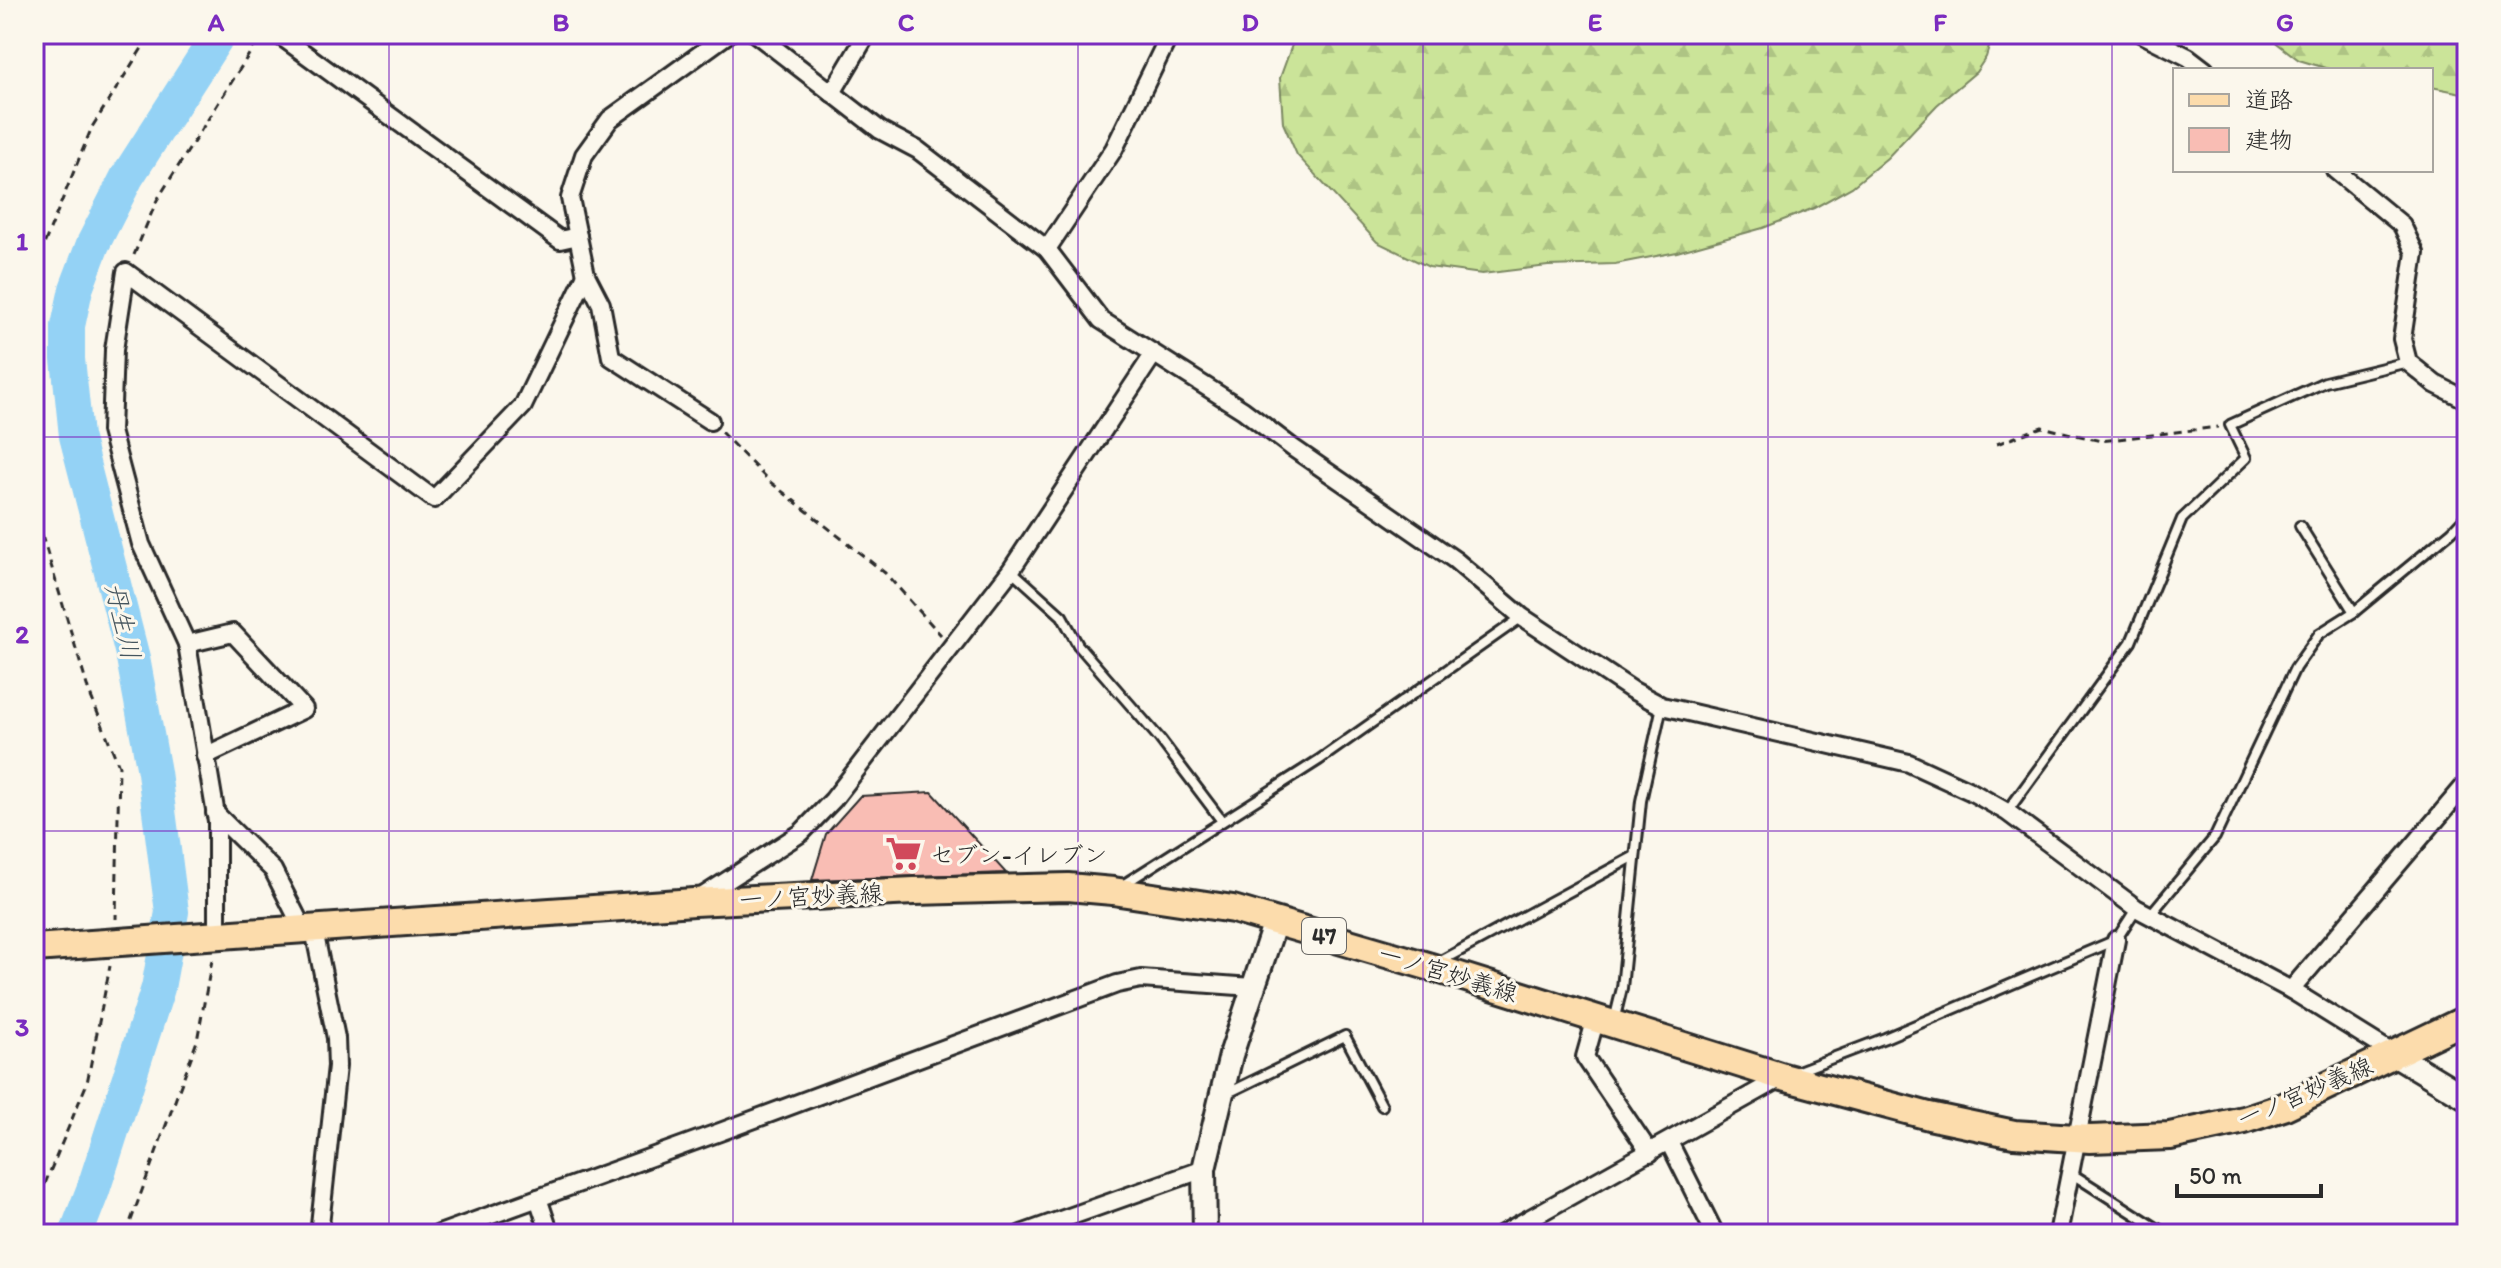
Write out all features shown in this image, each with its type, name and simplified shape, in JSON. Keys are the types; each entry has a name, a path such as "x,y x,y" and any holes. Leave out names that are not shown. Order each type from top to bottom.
{"main road":[{"name":"一ノ宮妙義線","path":"209,936 694,902 914,891 1068,887 1113,891 1233,909 1605,1020 1783,1077 1929,1116 2014,1134 2075,1138 2170,1136 2234,1123 2283,1107 2467,1019"},
{"name":"47","path":"34,948 209,936"}],"street":[{"path":"278,34 560,240 578,236"},
{"path":"710,421 611,357 601,304 586,275 570,198 584,155 610,119 728,34"},
{"path":"756,34 880,130 918,150 1047,249 1101,320 1243,410 1455,560 1522,617 1632,690 1662,706 1909,763 1970,791 2007,812 2143,911 2291,990 2467,1098"},
{"path":"832,93 867,34"},
{"path":"1047,249 1114,149 1170,34"},
{"path":"2142,34 2188,57 2202,68"},
{"path":"2337,172 2402,225 2415,253 2402,339 2408,362 2435,384 2467,400"},
{"path":"209,936 215,813 187,644 141,544 111,431 114,350 126,272 434,499 523,406 586,275"},
{"path":"694,902 801,833 833,800 1011,570 1153,355"},
{"path":"187,644 233,633 304,709 205,756"},
{"path":"2291,990 2467,783"},
{"path":"215,813 273,870 309,930 336,1038 337,1066 319,1234"},
{"path":"1205,1234 1204,1169 1231,1055 1275,922"},
{"path":"2058,1234 2116,940"},
{"path":"439,1234 1117,984 1141,979 1252,987"},
{"path":"1605,1020 1585,1057 1650,1153"},
{"path":"1502,1234 1783,1077"},
{"path":"1669,1142 1715,1234"},
{"path":"1021,1234 1204,1169"},
{"path":"538,1198 550,1234"}],"lane":[{"path":"2007,812 2131,642 2182,519 2246,458 2230,425 2325,382 2408,362"},
{"path":"1783,1077 1885,1038 2116,940 2215,837 2295,668 2319,634 2354,612 2467,515"},
{"path":"2300,526 2354,612"},
{"path":"1011,570 1062,616 1078,645 1160,739 1222,821"},
{"path":"1113,891 1319,760 1522,617"},
{"path":"1605,1020 1622,988 1641,801 1662,706"},
{"path":"1431,967 1635,856"},
{"path":"1222,1096 1345,1036 1382,1106"},
{"path":"2069,1172 2166,1234"}],"path":[{"path":"34,269 92,127 151,34"},
{"path":"126,272 157,200 262,34"},
{"path":"710,421 769,481 885,573 951,647"},
{"path":"1997,444 2042,427 2101,441 2230,425"},
{"path":"34,508 88,689 119,766 118,942 87,1083 34,1210"},
{"path":"126,1234 197,1041 209,936"}],"green space":[{"path":"1296,34 1985,34 1990,44 1976,72 1937,105 1887,158 1852,187 1814,208 1763,228 1677,252 1615,264 1548,266 1482,274 1429,267 1377,242 1297,155 1283,123 1280,78"},
{"path":"2265,34 2467,34 2467,94 2433,87 2433,68 2325,68 2299,60"}],"building":[{"name":"セブン-イレブン","path":"932,792 1006,873 812,880 826,834 860,796"}],"waterway":[{"name":"丹生川","path":"76,1234 158,988 172,912 154,772 133,658 76,436 68,326 76,289 93,244 127,177 219,34"}],"place":[{"name":"セブン-イレブン","path":"904,854"}]}
